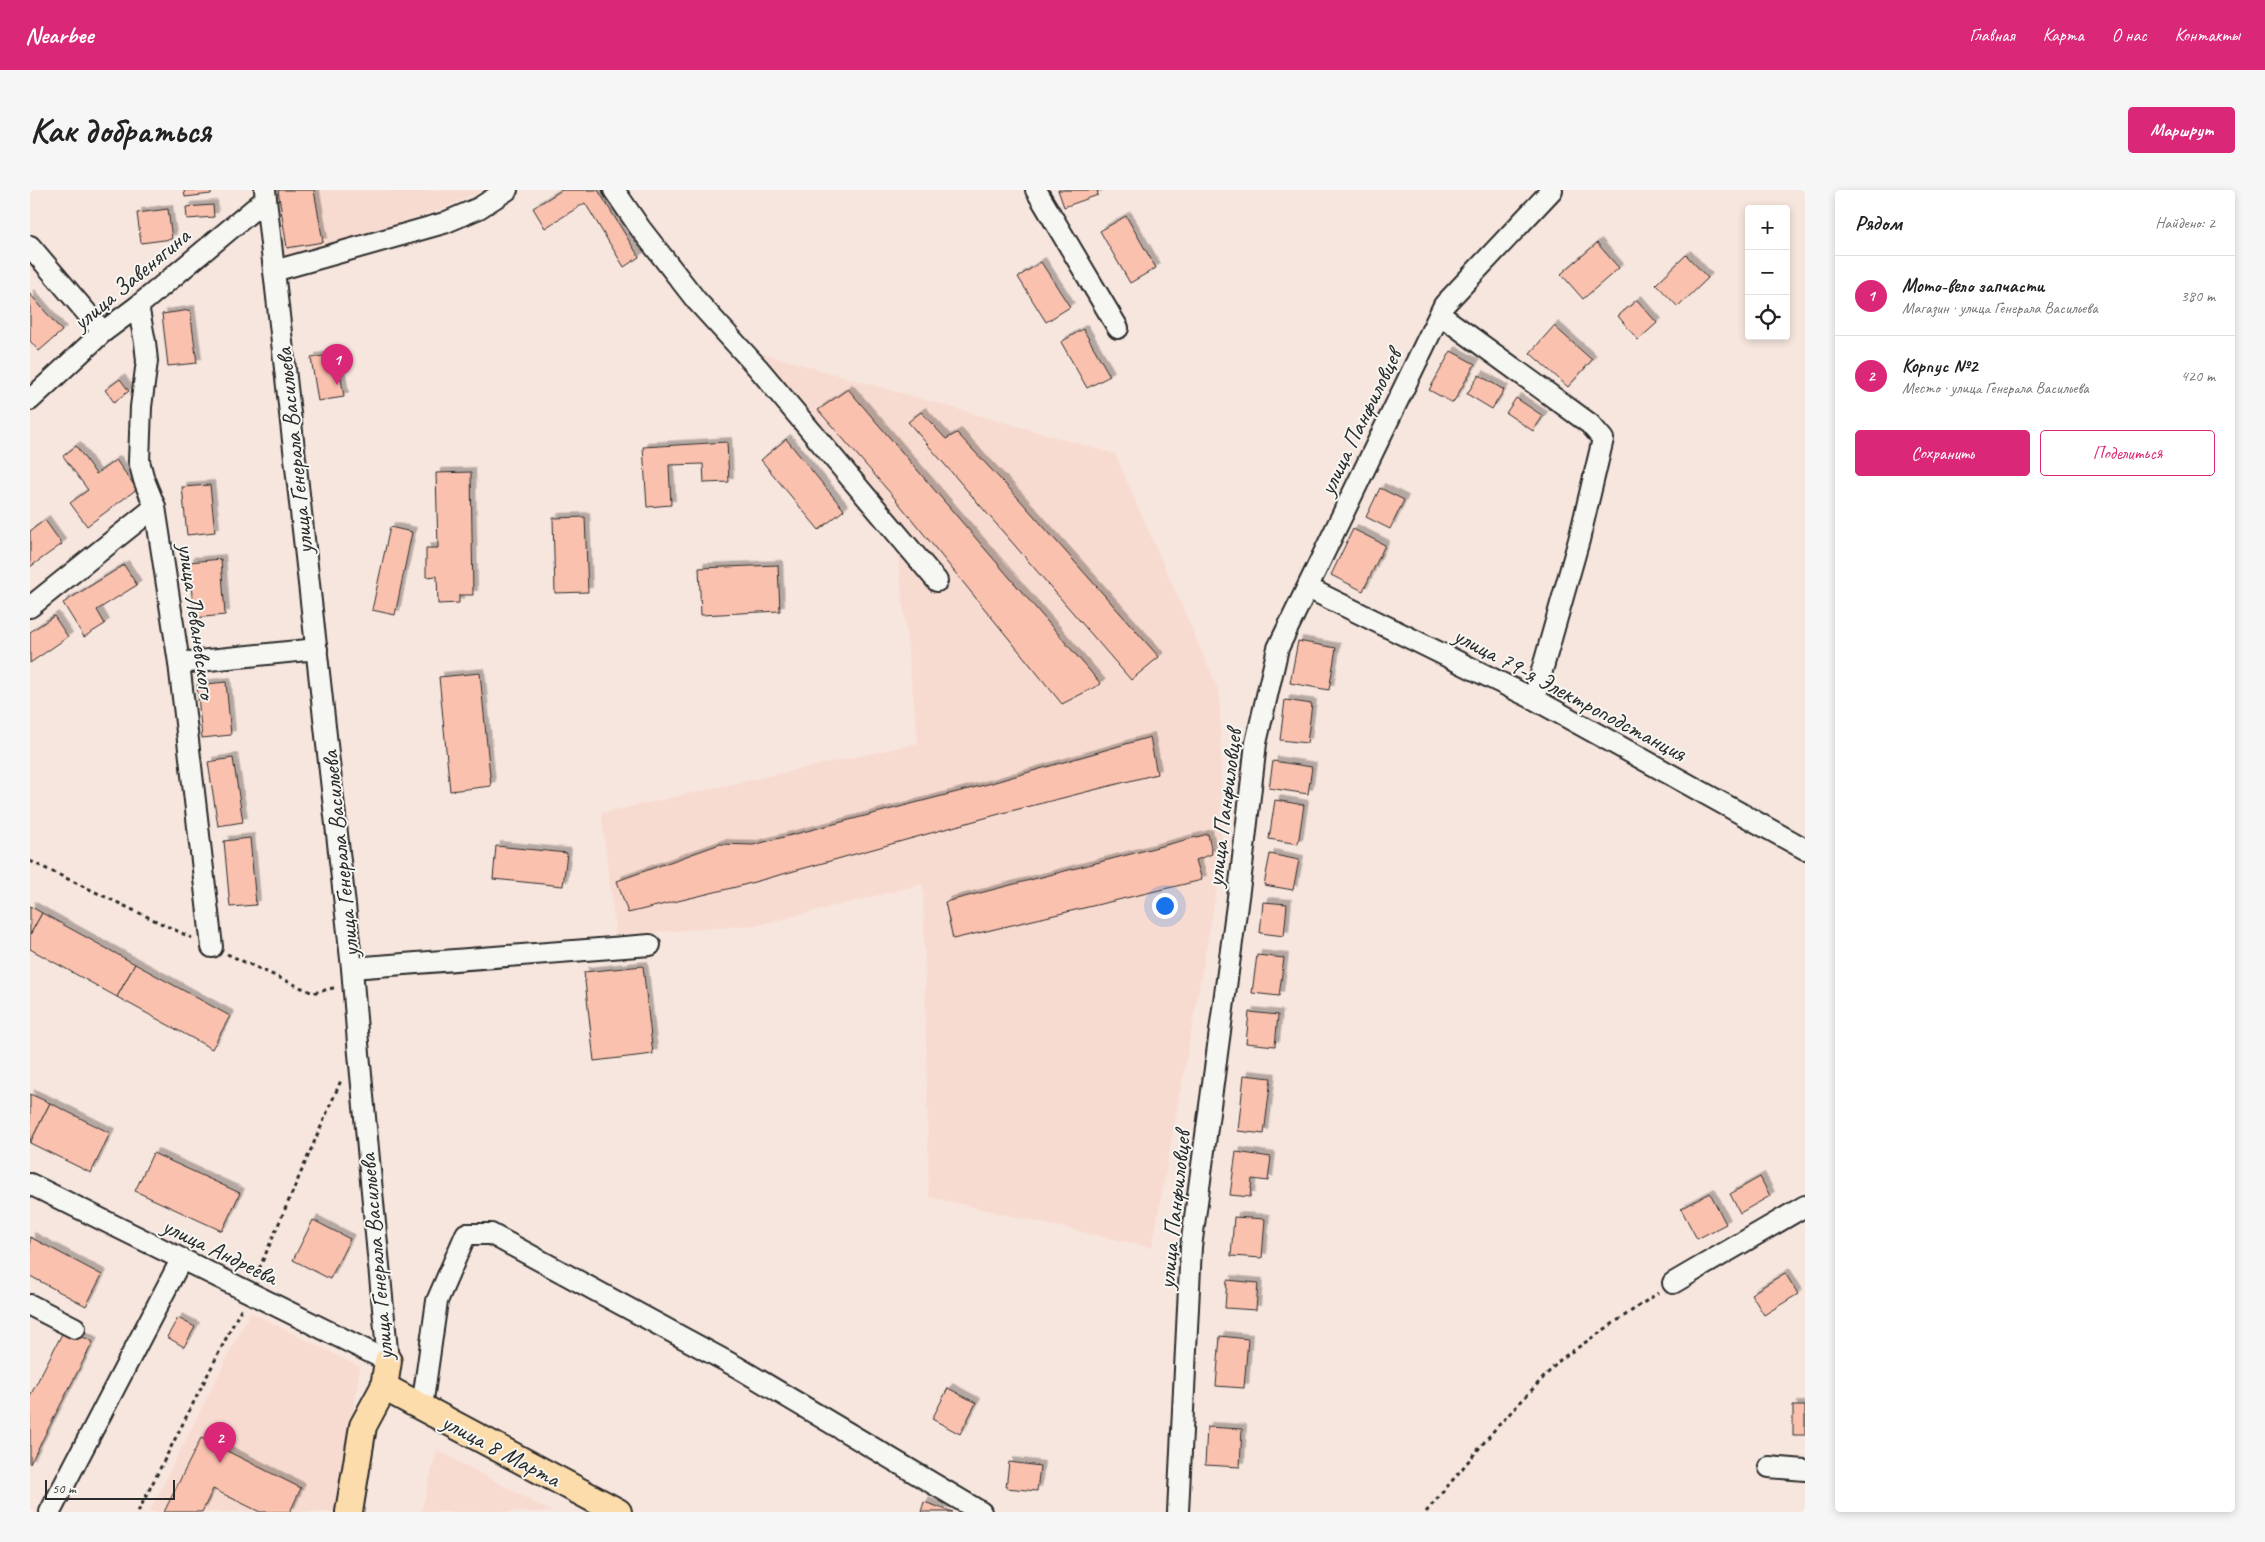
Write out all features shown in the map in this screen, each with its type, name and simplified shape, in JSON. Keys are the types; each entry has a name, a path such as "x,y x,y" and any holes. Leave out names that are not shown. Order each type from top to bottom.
{"main road":[{"name":"улица Генерала Васильева","path":"348,1512 362,1426 384,1388 388,1361"},
{"name":"улица 8 Марта","path":"384,1388 618,1512"}],"street":[{"path":"274,271 444,223 479,208 507,190"},
{"path":"614,190 640,228 696,300 758,368 937,580"},
{"path":"1036,190 1118,328"},
{"name":"улица Панфиловцев","path":"1178,1512 1191,1247 1240,885 1256,743 1278,648 1444,305 1552,190"},
{"name":"улица Генерала Васильева","path":"266,194 352,968 388,1361"},
{"name":"улица Завенягина","path":"30,400 103,332 138,306 266,194"},
{"path":"30,246 103,332"},
{"name":"улица Леваневского","path":"138,306 147,361 141,407 139,461 144,480 155,507 179,663 212,947"},
{"path":"1446,319 1590,424 1603,439 1579,540 1534,699"},
{"path":"30,607 155,507"},
{"name":"улица 79-я Электроподстанция","path":"1308,588 1534,699 1804,846"},
{"path":"179,663 317,649"},
{"path":"352,968 650,945"},
{"name":"улица Андреева","path":"30,1184 388,1361"},
{"path":"1673,1283 1805,1206"},
{"path":"422,1407 436,1301 466,1234 491,1234 737,1367 981,1512"},
{"path":"50,1512 181,1260"},
{"path":"30,1305 75,1328"},
{"path":"1769,1467 1805,1470"}],"path":[{"path":"1426,1512 1496,1428 1561,1359 1673,1283"}],"shaded area":[{"path":"271,190 484,190 442,209 278,262"},
{"path":"726,343 1115,454 1220,693 1222,862 1152,1248 929,1197 923,884 759,925 616,935 601,813 918,743 896,541"},
{"path":"250,1312 360,1367 339,1512 149,1512"},
{"path":"437,1450 552,1512 421,1512"}],"building":[{"path":"184,190 211,190 211,194 185,197"},
{"path":"278,190 314,190 323,242 287,248"},
{"path":"562,190 598,190 639,257 624,267 585,203 545,228 533,208"},
{"path":"1058,190 1097,190 1098,195 1064,207"},
{"path":"213,205 214,217 187,219 186,207"},
{"path":"168,209 172,239 141,243 137,213"},
{"path":"1126,216 1156,268 1130,283 1100,231"},
{"path":"1597,243 1619,268 1583,299 1561,274"},
{"path":"1686,255 1708,278 1678,307 1656,284"},
{"path":"1041,262 1070,307 1046,322 1018,277"},
{"path":"30,294 62,331 39,351 30,341"},
{"path":"1637,300 1657,323 1638,340 1618,316"},
{"path":"190,310 197,363 168,366 162,314"},
{"path":"1554,326 1592,360 1568,387 1530,353"},
{"path":"1083,329 1110,376 1087,388 1061,342"},
{"path":"1451,351 1475,364 1453,403 1429,390"},
{"path":"337,354 344,397 318,401 311,358"},
{"path":"1479,375 1504,390 1492,409 1467,394"},
{"path":"120,379 129,391 114,402 105,390"},
{"path":"848,389 1101,684 1062,704 892,495 818,410"},
{"path":"1516,398 1543,416 1533,431 1506,413"},
{"path":"921,412 946,439 957,433 1019,499 1159,657 1131,680 908,422"},
{"path":"786,439 844,510 819,530 761,460"},
{"path":"727,442 729,482 704,483 703,464 669,465 671,505 647,507 643,447"},
{"path":"76,446 96,474 116,460 137,489 87,526 70,503 88,490 63,456"},
{"path":"471,472 473,595 459,595 459,603 438,604 437,576 426,577 426,548 438,548 436,473"},
{"path":"210,485 215,532 187,535 182,487"},
{"path":"1380,488 1404,500 1390,529 1366,517"},
{"path":"585,517 588,592 555,593 553,518"},
{"path":"45,520 62,544 30,567 30,531"},
{"path":"390,527 412,532 395,615 372,610"},
{"path":"1353,529 1385,545 1363,591 1331,575"},
{"path":"221,559 225,615 194,618 189,562"},
{"path":"124,565 137,585 97,610 105,624 84,637 63,603"},
{"path":"778,565 780,611 701,615 699,568"},
{"path":"54,616 68,637 30,663 30,632"},
{"path":"1298,641 1336,648 1329,690 1290,683"},
{"path":"480,673 491,786 450,791 439,677"},
{"path":"226,682 231,735 202,738 197,685"},
{"path":"1285,700 1312,704 1307,743 1280,740"},
{"path":"1150,737 1157,774 1003,813 740,886 628,913 617,881 720,844 753,845 988,784"},
{"path":"233,758 243,822 218,826 208,762"},
{"path":"1273,761 1312,767 1308,794 1269,788"},
{"path":"1275,800 1304,805 1298,844 1269,839"},
{"path":"1208,834 1212,854 1196,860 1202,880 953,939 945,902"},
{"path":"250,838 256,905 230,907 224,841"},
{"path":"496,846 567,853 563,886 493,879"},
{"path":"1270,854 1299,860 1293,890 1264,885"},
{"path":"1263,902 1287,904 1284,936 1260,933"},
{"path":"30,906 42,913 30,935"},
{"path":"42,913 135,964 117,997 30,949 30,935"},
{"path":"1257,955 1284,958 1279,996 1252,993"},
{"path":"135,964 230,1016 212,1049 117,997"},
{"path":"643,966 653,1054 594,1061 584,972"},
{"path":"1249,1012 1278,1015 1275,1046 1246,1043"},
{"path":"1244,1075 1271,1078 1264,1134 1238,1131"},
{"path":"30,1094 50,1103 30,1143"},
{"path":"50,1103 110,1133 91,1173 30,1143"},
{"path":"1236,1152 1271,1157 1268,1181 1252,1179 1250,1197 1230,1195"},
{"path":"153,1153 240,1193 222,1231 135,1191"},
{"path":"1760,1177 1770,1196 1740,1213 1730,1194"},
{"path":"1710,1193 1726,1224 1697,1239 1681,1209"},
{"path":"1234,1217 1265,1219 1262,1258 1231,1256"},
{"path":"313,1220 350,1239 330,1279 293,1260"},
{"path":"30,1237 102,1275 86,1306 30,1276"},
{"path":"1785,1273 1798,1294 1764,1315 1751,1294"},
{"path":"1227,1280 1258,1283 1256,1310 1225,1308"},
{"path":"178,1318 195,1327 184,1347 167,1337"},
{"path":"65,1328 93,1342 30,1464 30,1396"},
{"path":"1220,1336 1248,1339 1244,1388 1216,1386"},
{"path":"948,1388 976,1403 960,1434 932,1419"},
{"path":"1793,1406 1805,1406 1805,1435 1793,1435"},
{"path":"1207,1427 1242,1429 1240,1467 1205,1465"},
{"path":"201,1438 301,1488 290,1512 260,1512 213,1489 202,1512 164,1512"},
{"path":"1009,1462 1040,1466 1037,1491 1006,1488"},
{"path":"924,1502 953,1512 921,1512"}],"place":[{"name":"Мото-вело запчасти","path":"337,385"},
{"name":"Корпус №2","path":"220,1463"}]}
